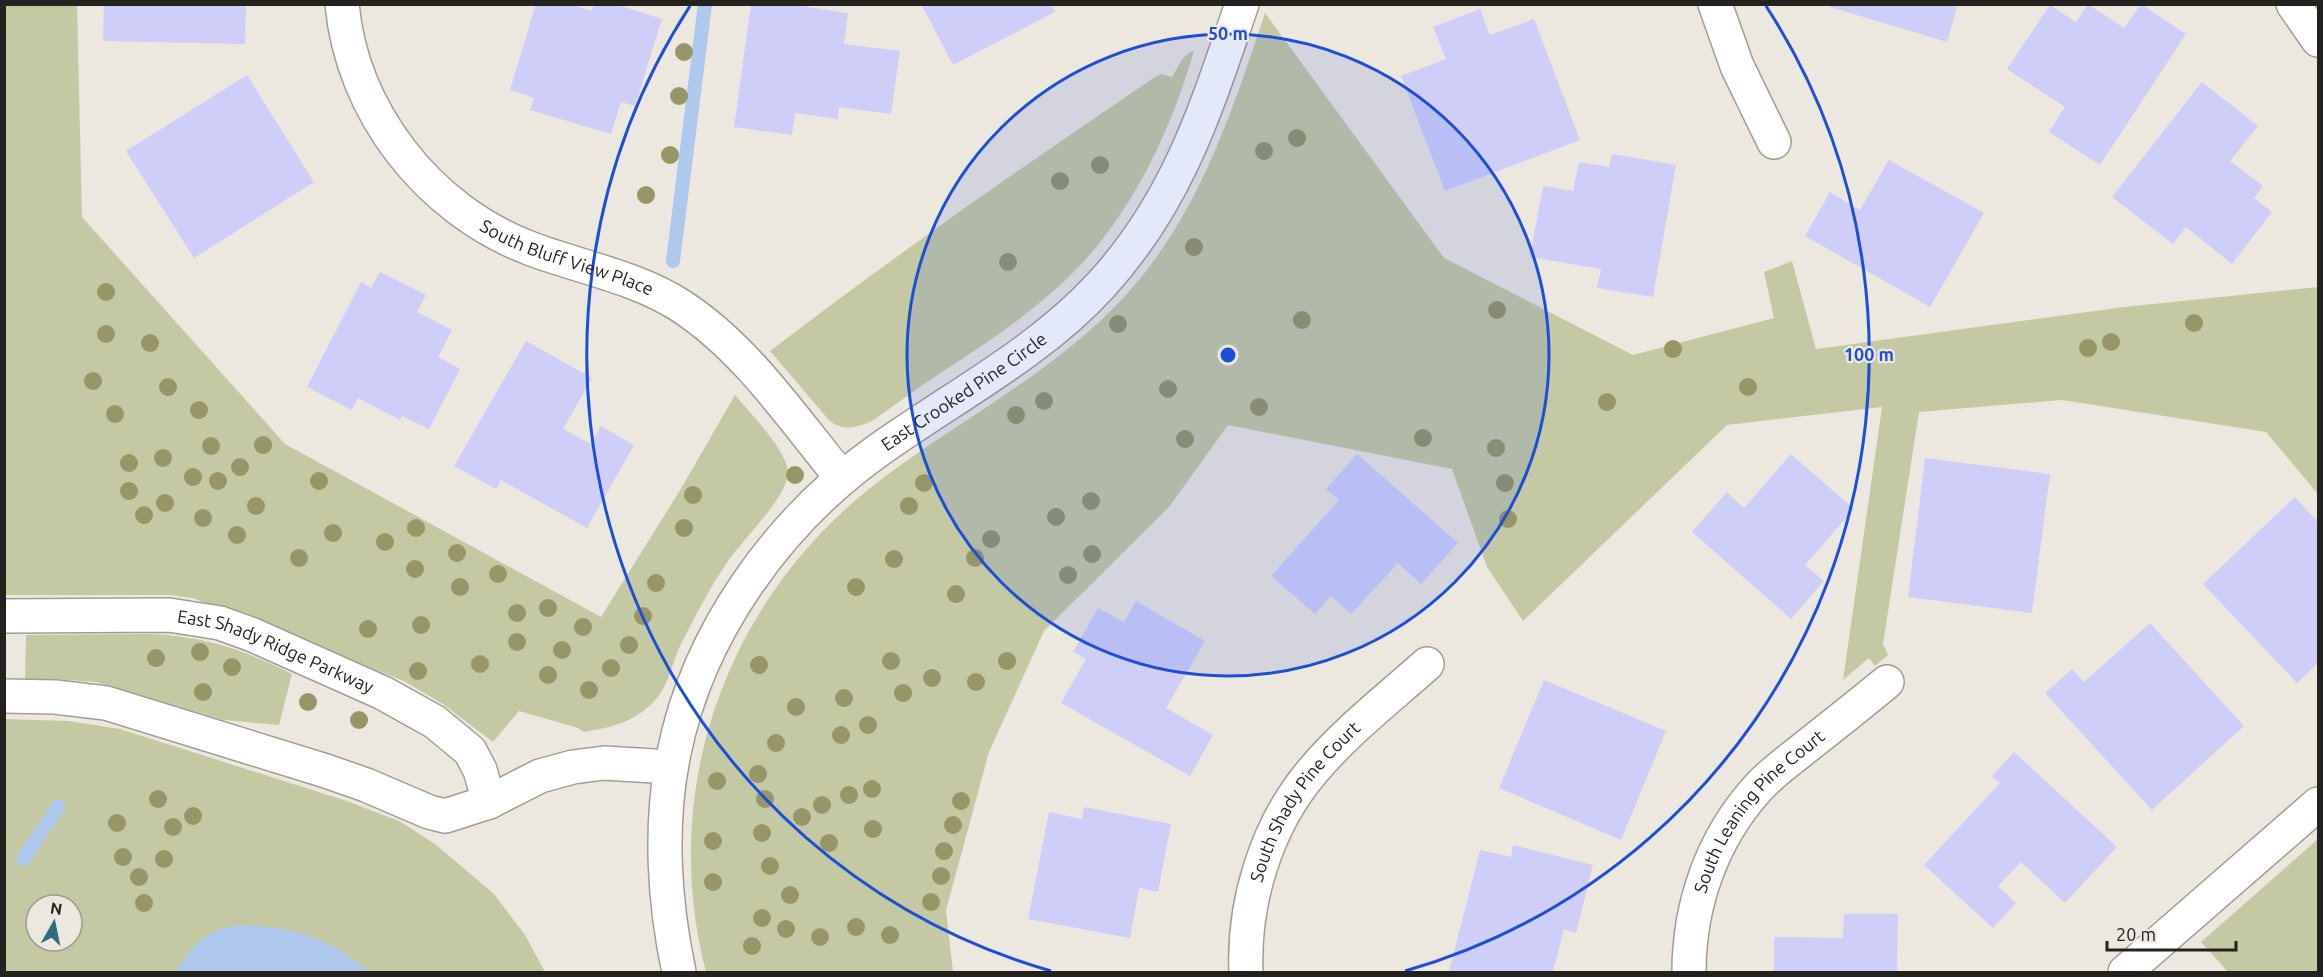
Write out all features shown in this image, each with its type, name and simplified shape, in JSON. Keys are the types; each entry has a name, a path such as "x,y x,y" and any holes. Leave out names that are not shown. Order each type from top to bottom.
{"street":[{"name":"South Bluff View Place","path":"342,4 348,49 371,103 398,148 416,170 468,215 497,233 539,251 653,291 692,313 740,355 843,478"},
{"name":"East Crooked Pine Circle","path":"679,972 670,915 666,852 667,803 671,767 689,700 707,656 732,609 786,534 843,478 875,452 1042,338 1088,299 1120,264 1157,213 1185,160 1206,111 1242,4"},
{"path":"1715,4 1734,59 1774,142"},
{"path":"2293,4 2319,40"},
{"name":"East Shady Ridge Parkway","path":"4,616 169,615 220,623 254,634 383,693 440,726 470,751 480,770 489,802"},
{"name":"South Shady Pine Court","path":"1246,972 1246,940 1254,891 1269,846 1284,814 1302,785 1323,759 1427,664"},
{"name":"South Leaning Pine Court","path":"1689,972 1691,931 1703,881 1718,847 1740,809 1767,778 1887,682"},
{"path":"4,696 64,698 106,703 326,771 445,816 489,802 540,776 573,766 623,763 671,767"},
{"path":"2125,972 2319,804"}],"green space":[{"path":"5,5 77,5 82,217 285,444 601,617 682,487 735,395 775,444 787,465 788,474 780,495 726,564 702,603 681,644 665,686 649,706 624,722 584,732 578,728 519,711 493,742 443,704 404,681 193,598 170,595 5,595"},
{"path":"1265,13 1444,258 1633,355 1774,318 1764,272 1792,261 1816,349 2124,307 2318,287 2318,494 2266,432 2062,400 1919,412 1883,644 1888,655 1875,666 1869,658 1843,680 1882,407 1727,425 1523,621 1487,567 1452,469 1228,425 1169,507 1044,631 989,752 946,910 953,972 706,972 694,905 691,837 699,771 716,707 741,646 776,588 818,536 869,489 901,465 1033,376 1065,351 1095,326 1124,297 1150,266 1192,199 1210,163"},
{"path":"1194,51 1186,77 1167,128 1143,177 1114,223 1081,265 1063,283 1003,331 872,421 849,428 838,426 828,419 770,351 911,246 1103,112 1161,74 1172,77 1183,58"},
{"path":"26,635 168,635 222,645 256,657 292,674 279,725 223,720 96,682 25,679"},
{"path":"4,719 69,721 120,729 347,801 401,822 435,844 494,894 525,935 545,972 5,972"},
{"path":"2318,839 2318,972 2228,972 2201,942"}],"water":[{"path":"238,925 290,931 324,942 355,960 368,972 176,972 188,953 201,940 216,931"}],"building":[{"path":"104,4 246,4 245,44 103,41"},
{"path":"536,4 570,4 592,11 594,4 615,4 662,19 635,106 621,102 611,134 530,110 534,98 510,90"},
{"path":"751,4 807,4 807,7 848,13 844,44 900,51 891,114 839,107 838,119 795,113 792,135 734,127"},
{"path":"921,4 1052,4 1055,12 953,65"},
{"path":"1830,4 1958,4 1947,42 1830,7"},
{"path":"2088,4 2124,28 2141,4 2186,34 2100,165 2049,132 2065,107 2007,69 2050,5 2076,22"},
{"path":"1480,9 1490,35 1534,19 1580,140 1445,191 1401,76 1446,59 1433,27"},
{"path":"247,75 314,182 194,258 126,151"},
{"path":"2202,82 2258,126 2230,161 2263,186 2254,198 2272,212 2232,264 2186,227 2173,244 2112,197"},
{"path":"1612,154 1676,165 1653,297 1597,288 1601,269 1530,257 1543,186 1573,191 1579,162 1609,167"},
{"path":"1889,160 1984,213 1930,307 1805,236 1830,192 1860,210"},
{"path":"380,272 426,295 417,312 452,330 438,357 460,369 429,429 402,416 400,420 358,398 352,410 307,387 361,282 371,288"},
{"path":"526,341 592,378 563,429 591,444 601,426 634,445 587,528 501,480 496,489 454,466"},
{"path":"1357,454 1458,543 1421,584 1398,563 1351,614 1331,596 1315,614 1271,576 1339,500 1326,489"},
{"path":"1791,454 1854,509 1805,565 1824,581 1791,619 1692,532 1727,492 1744,508"},
{"path":"1925,458 2050,474 2032,613 1908,597"},
{"path":"2295,497 2318,522 2318,663 2297,683 2203,584"},
{"path":"1136,601 1205,641 1166,708 1213,735 1190,776 1061,703 1086,659 1073,652 1098,608 1124,622"},
{"path":"2150,623 2244,726 2152,810 2045,693 2072,669 2084,682"},
{"path":"1544,680 1666,731 1621,840 1499,788"},
{"path":"2014,752 2117,847 2065,903 2021,862 1998,886 2016,903 1993,928 1924,865 2000,783 1992,776"},
{"path":"1084,807 1171,824 1158,892 1139,888 1130,938 1028,919 1049,812 1082,819"},
{"path":"1513,845 1593,865 1576,933 1564,929 1553,972 1449,972 1480,850 1511,857"},
{"path":"1844,914 1898,914 1897,972 1774,972 1774,937 1843,938"}],"waterway":[{"path":"673,261 705,4"},
{"path":"23,859 59,806"}]}
